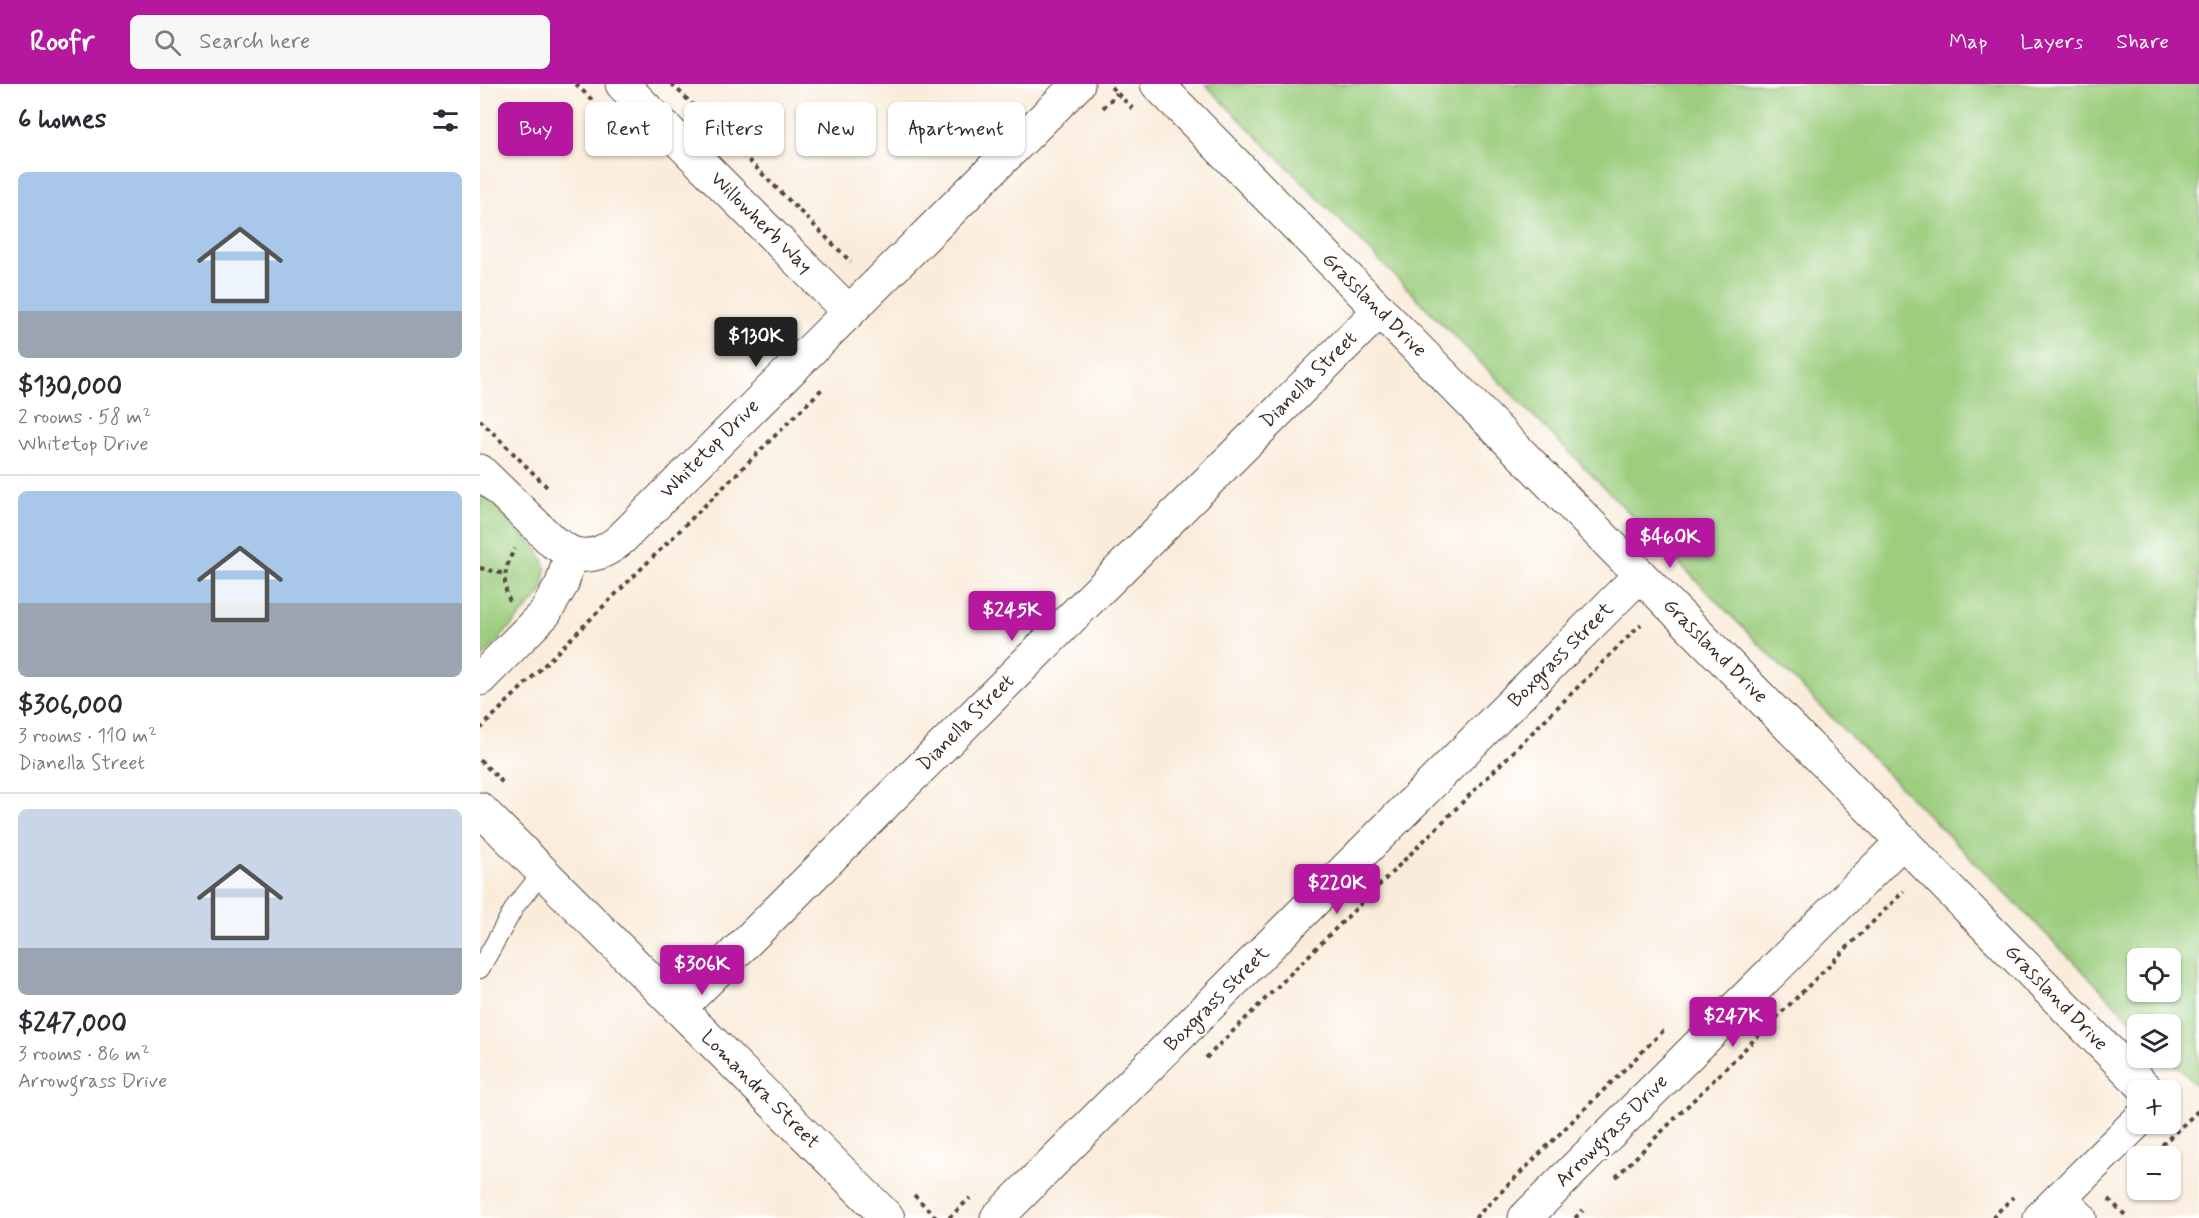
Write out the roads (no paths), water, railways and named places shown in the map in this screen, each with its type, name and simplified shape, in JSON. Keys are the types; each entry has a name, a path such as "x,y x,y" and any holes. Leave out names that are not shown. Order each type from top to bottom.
{"street":[{"name":"Willowherb Way","path":"622,84 849,312"},
{"name":"Whitetop Drive","path":"572,553 580,556 597,554 621,539 1078,84"},
{"name":"Grassland Drive","path":"1157,84 2137,1080"},
{"name":"Dianella Street","path":"679,1009 1380,310"},
{"path":"480,471 545,535 562,549 572,553 562,584 545,613 480,679"},
{"name":"Boxgrass Street","path":"997,1218 1640,575"},
{"name":"Lomandra Street","path":"480,808 888,1218"},
{"name":"Arrowgrass Drive","path":"1526,1218 1903,841"},
{"path":"2060,1211 2127,1134"}],"lane":[{"path":"480,969 513,909 543,872"}]}
